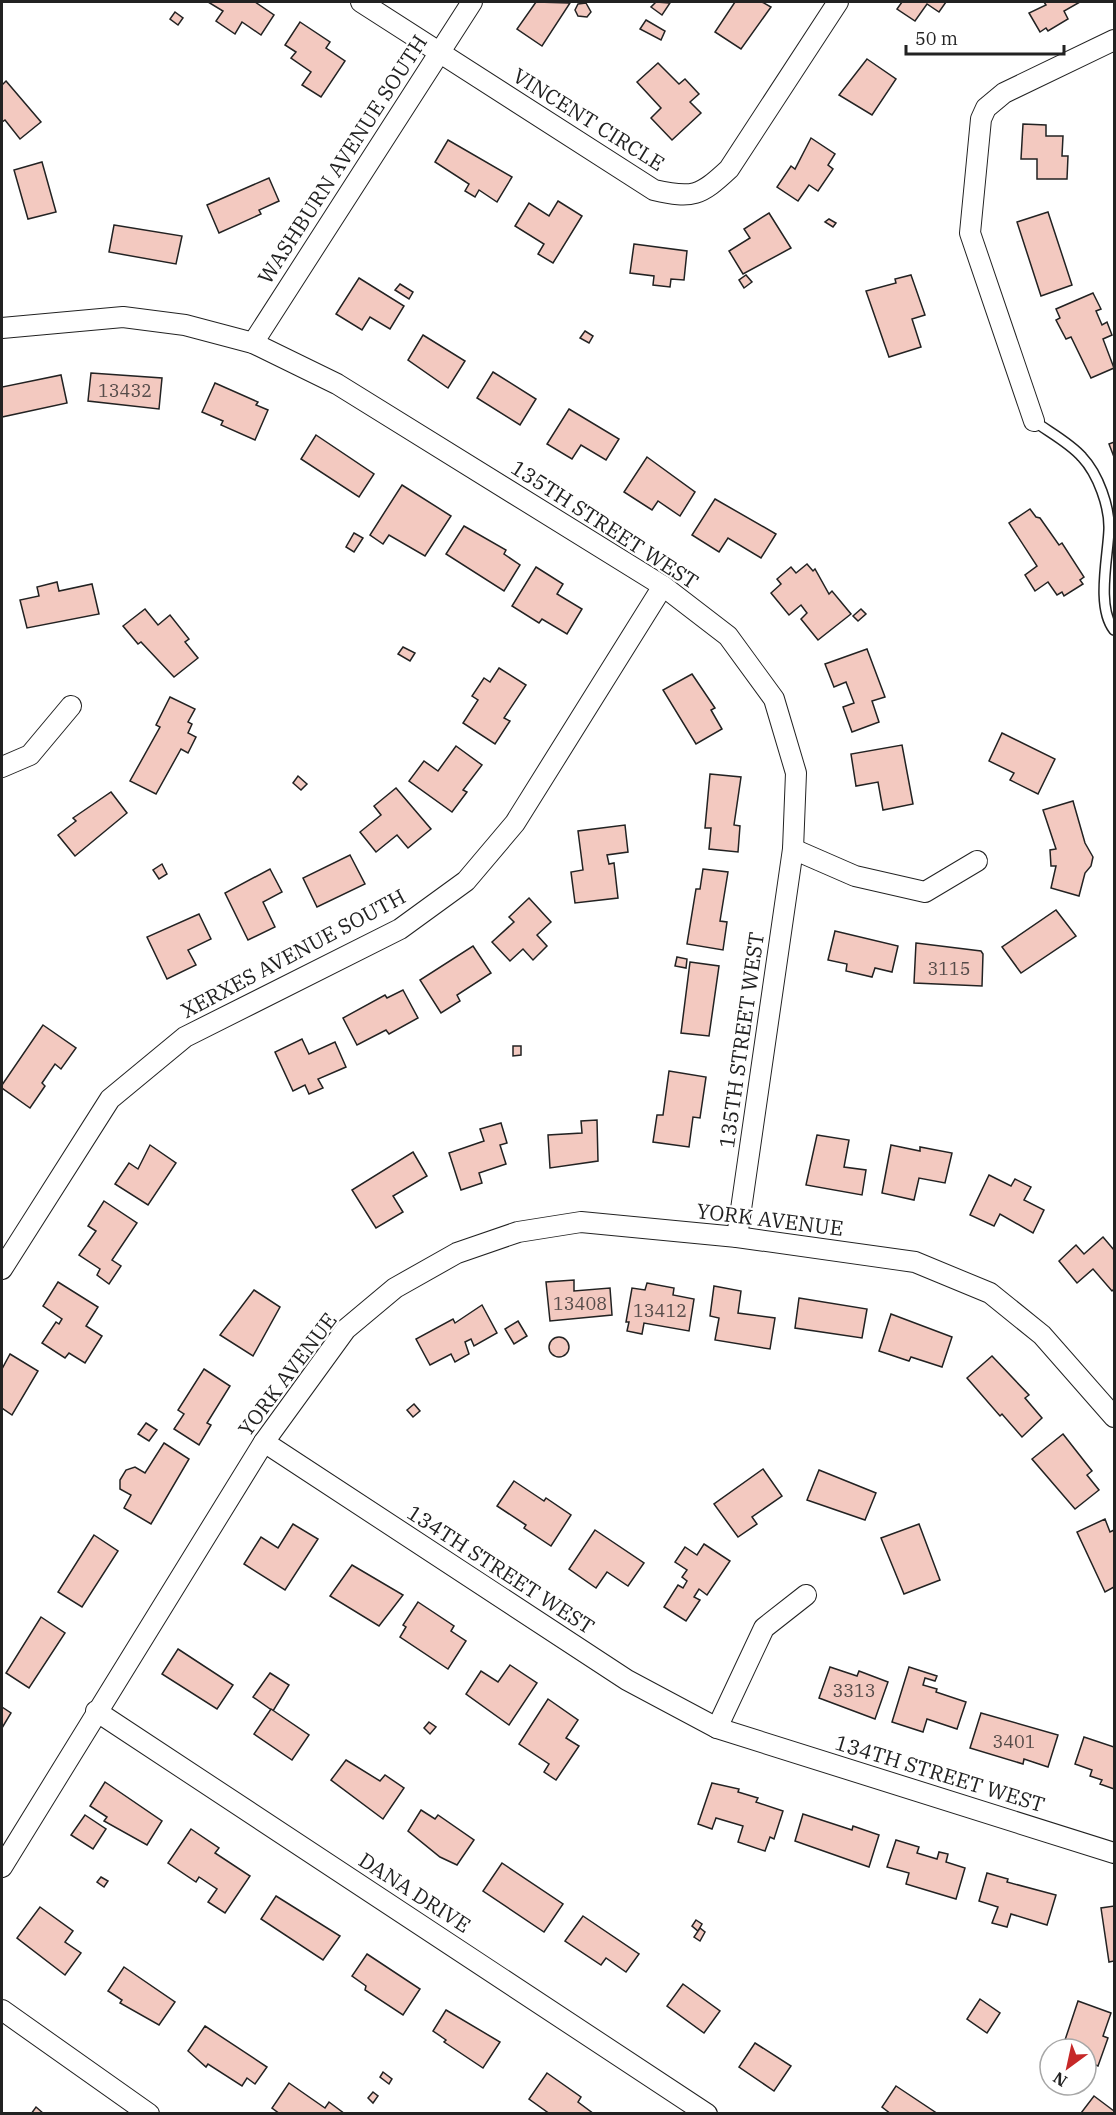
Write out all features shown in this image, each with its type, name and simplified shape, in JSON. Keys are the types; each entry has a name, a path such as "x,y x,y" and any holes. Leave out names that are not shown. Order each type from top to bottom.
{"street":[{"name":"VINCENT CIRCLE","path":"361,2 654,190 680,196 705,191 729,170 837,2"},
{"name":"WASHBURN AVENUE SOUTH","path":"253,343 472,2"},
{"path":"1034,421 970,233 981,119 994,99 1004,93 1114,40"},
{"name":"135TH STREET WEST","path":"2,328 123,317 184,325 253,343 337,384 663,586 728,636 774,699 796,773 793,849 737,1237"},
{"name":"XERXES AVENUE SOUTH","path":"2,1269 110,1099 185,1037 400,929 466,881 515,823 663,586"},
{"path":"2,767 30,755 71,706"},
{"path":"793,849 855,876 925,892 977,861"},
{"name":"YORK AVENUE","path":"2,1867 96,1711 264,1442 346,1329 395,1288 457,1253 518,1232 581,1222 737,1237 915,1262 990,1293 1042,1335 1114,1417"},
{"name":"134TH STREET WEST","path":"264,1442 627,1680 717,1728 1114,1853"},
{"path":"717,1728 764,1628 806,1595"},
{"name":"DANA DRIVE","path":"96,1711 707,2114"},
{"path":"2,2010 149,2114"}],"lane":[{"path":"1034,421 1082,457 1101,488 1109,527 1105,587 1108,615 1114,630"}],"building":[{"path":"208,2 255,2 274,15 261,35 242,22 235,34 216,21 223,11"},
{"path":"536,2 570,3 542,46 517,29"},
{"path":"656,2 670,3 662,15 651,7"},
{"path":"735,2 762,2 771,7 741,49 715,32"},
{"path":"902,2 946,2 939,12 927,4 915,21 897,9"},
{"path":"1044,2 1080,2 1064,11 1068,19 1048,31 1046,28 1040,32 1029,13 1046,5"},
{"path":"586,3 591,12 587,17 578,16 575,10 578,4"},
{"path":"175,12 183,18 178,25 170,19"},
{"path":"646,20 665,31 661,40 640,29"},
{"path":"300,22 330,42 326,48 345,61 321,97 302,85 311,72 291,58 296,52 285,45"},
{"path":"867,59 896,79 872,115 839,95"},
{"path":"658,63 679,84 685,79 699,94 690,102 701,113 672,140 651,118 661,108 637,82"},
{"path":"6,81 41,122 20,139 5,120 2,122 2,85"},
{"path":"1023,124 1046,125 1046,136 1063,136 1062,156 1068,156 1067,179 1037,179 1037,159 1021,159"},
{"path":"811,138 835,154 828,165 833,169 818,191 809,185 798,201 777,187 791,166 795,169"},
{"path":"448,140 512,177 497,202 479,190 475,197 465,191 469,184 435,162"},
{"path":"42,162 56,212 28,219 14,170"},
{"path":"269,178 279,201 259,210 261,214 219,233 207,205"},
{"path":"558,201 582,216 553,263 538,254 544,244 515,226 529,203 549,216"},
{"path":"1048,212 1072,285 1041,296 1017,222"},
{"path":"769,213 791,248 743,274 729,251 750,238 744,229"},
{"path":"829,219 836,223 833,227 825,222"},
{"path":"114,225 182,236 176,264 109,252"},
{"path":"634,244 687,251 684,280 671,279 670,287 653,285 654,276 630,273"},
{"path":"746,275 752,282 744,288 739,280"},
{"path":"911,275 925,315 912,319 921,347 889,357 866,291 896,283 895,279"},
{"path":"359,278 404,306 390,329 370,317 362,330 336,314"},
{"path":"400,284 413,292 409,299 395,290"},
{"path":"1093,293 1101,309 1096,311 1102,325 1107,322 1112,335 1103,339 1114,368 1091,378 1071,337 1066,339 1056,320 1060,318 1056,309"},
{"path":"585,331 593,336 589,343 580,338"},
{"path":"423,335 465,361 448,388 408,360"},
{"path":"493,372 536,399 520,425 477,398"},
{"path":"91,373 162,378 159,409 88,401"},
{"path":"61,375 67,403 2,417 2,387"},
{"path":"215,383 258,402 256,405 268,410 255,440 221,425 223,421 202,412"},
{"path":"569,409 619,439 606,460 581,445 572,459 547,444"},
{"path":"316,435 374,474 359,497 301,459"},
{"path":"1114,442 1114,457 1109,444"},
{"path":"647,457 695,492 680,516 658,501 652,510 624,492"},
{"path":"402,485 451,516 425,556 389,535 383,544 370,535"},
{"path":"715,499 776,534 761,558 728,538 719,552 692,535"},
{"path":"1030,509 1036,517 1040,518 1059,545 1062,543 1084,577 1080,580 1083,584 1064,596 1062,592 1057,595 1048,582 1035,591 1025,575 1037,566 1009,523"},
{"path":"464,526 506,550 504,554 520,565 504,591 446,554"},
{"path":"354,533 363,538 354,552 346,547"},
{"path":"807,564 813,571 815,569 829,594 832,591 851,614 818,640 801,619 807,613 801,605 789,615 771,593 781,584 777,579 791,567 796,573"},
{"path":"536,567 563,584 557,594 582,609 567,634 542,619 539,623 512,606"},
{"path":"57,582 59,591 92,584 99,614 27,628 20,600 39,596 37,587"},
{"path":"145,609 158,625 170,615 189,639 185,642 198,658 174,677 141,642 138,644 123,626"},
{"path":"861,609 866,614 858,621 853,616"},
{"path":"403,647 415,653 410,661 398,654"},
{"path":"867,649 885,697 872,701 879,722 852,732 843,707 854,703 846,682 834,687 825,664"},
{"path":"499,668 526,685 504,718 510,721 495,744 463,723 478,700 472,696 484,678 490,682"},
{"path":"692,674 715,708 711,710 722,729 696,744 663,690"},
{"path":"170,697 195,709 188,722 192,724 188,733 196,737 188,753 181,749 156,794 130,781 160,727 156,725"},
{"path":"1002,733 1055,759 1038,794 1010,780 1014,773 989,761"},
{"path":"902,745 913,804 883,810 878,782 856,786 851,754"},
{"path":"456,746 482,765 463,790 467,792 452,812 409,781 424,761 438,771"},
{"path":"710,774 741,777 734,825 740,826 738,852 709,849 711,828 705,828"},
{"path":"298,776 307,784 301,790 293,783"},
{"path":"396,788 431,829 408,848 397,835 376,852 360,832 381,815 374,806"},
{"path":"111,792 127,813 75,856 58,835 76,821 73,818"},
{"path":"1073,801 1085,843 1093,857 1091,866 1085,873 1079,896 1051,888 1056,866 1051,866 1050,850 1056,849 1043,810"},
{"path":"625,825 628,852 607,855 609,864 614,863 618,898 575,903 571,872 583,870 578,831"},
{"path":"350,855 365,884 317,907 303,878"},
{"path":"162,864 167,874 159,879 153,870"},
{"path":"270,869 282,892 263,902 275,927 248,940 225,893"},
{"path":"703,869 728,872 720,921 727,922 723,950 687,944 696,889 700,889"},
{"path":"529,898 551,922 537,935 547,946 533,960 523,949 510,961 492,942 514,922 509,917"},
{"path":"1056,910 1076,936 1021,973 1002,947"},
{"path":"199,914 211,939 188,950 196,965 167,979 147,937"},
{"path":"835,931 898,946 892,972 875,968 872,977 846,971 847,964 828,960"},
{"path":"916,943 981,951 983,954 982,986 914,983"},
{"path":"473,946 491,973 457,995 460,1001 441,1013 420,980"},
{"path":"677,957 687,959 686,968 675,966"},
{"path":"690,962 719,966 709,1036 681,1033"},
{"path":"403,990 418,1018 389,1034 386,1030 357,1045 343,1018 385,995 387,998"},
{"path":"43,1025 76,1048 61,1069 55,1064 42,1083 45,1086 30,1108 2,1088 2,1085"},
{"path":"302,1039 309,1054 335,1042 346,1067 318,1079 323,1088 309,1094 305,1085 293,1091 275,1052"},
{"path":"513,1046 521,1046 521,1055 513,1056"},
{"path":"669,1071 706,1077 700,1118 693,1117 689,1147 653,1142 657,1115 663,1115"},
{"path":"597,1120 598,1161 550,1168 548,1135 582,1133 581,1121"},
{"path":"501,1123 507,1143 500,1145 506,1164 479,1173 482,1183 461,1190 449,1153 484,1141 480,1129"},
{"path":"817,1135 849,1140 844,1167 866,1170 862,1195 806,1185"},
{"path":"150,1145 176,1163 148,1205 115,1184 129,1163 138,1169"},
{"path":"891,1145 920,1151 920,1147 952,1153 945,1183 919,1178 914,1200 882,1193"},
{"path":"413,1152 427,1176 393,1196 403,1212 376,1228 352,1190"},
{"path":"989,1175 1011,1186 1015,1179 1031,1187 1024,1200 1044,1210 1033,1233 1000,1214 994,1226 970,1215"},
{"path":"104,1201 137,1223 112,1260 121,1266 109,1284 97,1275 100,1269 79,1255 96,1231 88,1226"},
{"path":"1103,1237 1114,1250 1114,1289 1112,1291 1093,1269 1077,1283 1059,1261 1076,1245 1084,1254"},
{"path":"574,1280 574,1291 610,1288 612,1315 550,1321 546,1282"},
{"path":"58,1282 98,1307 86,1326 102,1336 85,1363 69,1353 65,1358 42,1343 56,1322 59,1324 62,1319 43,1306"},
{"path":"647,1283 674,1288 673,1295 694,1299 689,1331 644,1323 642,1334 627,1331 629,1322 626,1322 632,1288 645,1290"},
{"path":"714,1286 741,1291 738,1313 775,1318 770,1349 715,1340 719,1318 710,1316"},
{"path":"254,1290 280,1307 253,1356 220,1335"},
{"path":"799,1298 867,1309 862,1338 795,1328"},
{"path":"482,1305 497,1333 474,1346 471,1339 465,1342 469,1354 455,1362 451,1354 430,1365 416,1339 453,1319 455,1323"},
{"path":"891,1314 952,1337 942,1367 911,1357 909,1361 879,1351"},
{"path":"518,1321 527,1336 514,1344 505,1329"},
{"path":"559,1337 566,1340 569,1347 566,1354 559,1357 552,1354 549,1347 552,1340"},
{"path":"10,1354 38,1371 12,1415 2,1408 2,1369"},
{"path":"992,1356 1029,1395 1025,1398 1042,1418 1022,1437 967,1378"},
{"path":"204,1369 230,1386 207,1423 211,1425 199,1445 174,1429 184,1414 178,1410"},
{"path":"414,1404 420,1411 413,1417 407,1410"},
{"path":"146,1423 157,1430 149,1441 138,1434"},
{"path":"1063,1434 1092,1471 1087,1475 1099,1490 1075,1509 1032,1459"},
{"path":"164,1443 189,1459 151,1524 124,1508 131,1495 120,1489 120,1480 126,1470 135,1467 145,1473"},
{"path":"763,1469 782,1496 752,1517 757,1524 738,1537 714,1504"},
{"path":"819,1470 876,1493 865,1520 807,1500"},
{"path":"514,1481 544,1501 546,1498 571,1515 551,1546 524,1528 526,1525 497,1506"},
{"path":"1105,1519 1110,1532 1114,1530 1114,1587 1105,1592 1077,1532"},
{"path":"293,1524 318,1539 285,1590 244,1564 261,1537 278,1548"},
{"path":"919,1524 940,1580 904,1594 881,1538"},
{"path":"595,1530 644,1563 628,1586 607,1572 596,1588 569,1569"},
{"path":"94,1535 118,1551 82,1607 58,1592"},
{"path":"704,1544 730,1561 707,1595 699,1589 694,1597 700,1600 686,1621 664,1607 678,1585 683,1588 687,1581 682,1577 687,1570 675,1562 685,1547 697,1555"},
{"path":"352,1565 403,1595 379,1626 330,1596"},
{"path":"418,1602 454,1626 451,1631 466,1641 448,1669 400,1637 406,1627 403,1625"},
{"path":"41,1617 65,1633 29,1688 6,1673"},
{"path":"178,1649 233,1685 217,1709 162,1674"},
{"path":"510,1665 537,1683 509,1725 466,1694 481,1671 498,1682"},
{"path":"830,1667 857,1676 859,1671 888,1682 875,1719 819,1698"},
{"path":"909,1667 937,1676 935,1681 925,1678 923,1685 966,1702 957,1729 927,1719 923,1732 892,1722"},
{"path":"270,1673 289,1685 273,1711 253,1697"},
{"path":"548,1699 578,1720 566,1738 579,1746 556,1780 544,1772 549,1764 519,1744"},
{"path":"2,1707 11,1713 2,1728"},
{"path":"271,1709 309,1735 292,1760 254,1734"},
{"path":"981,1713 1058,1735 1048,1767 1024,1759 1023,1764 970,1748"},
{"path":"429,1722 436,1727 430,1734 424,1728"},
{"path":"1084,1737 1114,1747 1114,1789 1100,1784 1102,1780 1090,1776 1092,1770 1075,1764"},
{"path":"346,1760 380,1781 385,1775 404,1788 383,1819 331,1780"},
{"path":"105,1782 162,1821 147,1845 104,1821 107,1817 90,1806"},
{"path":"712,1783 739,1789 738,1792 758,1798 756,1802 783,1811 774,1839 770,1837 765,1851 738,1842 743,1826 716,1818 712,1829 698,1824"},
{"path":"421,1810 435,1819 438,1815 474,1840 457,1865 440,1857 408,1831"},
{"path":"803,1814 852,1830 853,1826 879,1835 869,1867 795,1841"},
{"path":"85,1815 106,1829 93,1849 71,1835"},
{"path":"191,1829 219,1848 215,1853 250,1876 225,1913 208,1902 217,1889 199,1877 196,1882 168,1863"},
{"path":"896,1840 919,1847 917,1853 937,1859 939,1852 948,1854 946,1862 965,1868 956,1899 906,1884 909,1873 887,1867"},
{"path":"502,1863 563,1904 544,1932 483,1891"},
{"path":"987,1873 1008,1879 1007,1882 1056,1895 1047,1925 1011,1914 1007,1927 992,1923 998,1907 979,1901"},
{"path":"101,1877 108,1881 104,1887 97,1882"},
{"path":"276,1896 340,1936 323,1960 261,1919"},
{"path":"1114,1906 1114,1961 1109,1962 1101,1908"},
{"path":"40,1907 73,1931 65,1942 81,1953 65,1975 17,1938"},
{"path":"583,1916 639,1954 626,1972 606,1958 601,1965 565,1941"},
{"path":"696,1920 702,1924 698,1931 692,1926"},
{"path":"700,1928 705,1932 700,1941 694,1937"},
{"path":"367,1954 420,1989 403,2015 365,1990 366,1986 352,1976"},
{"path":"124,1967 175,2002 159,2025 120,2003 122,2000 108,1991"},
{"path":"683,1984 720,2011 704,2033 667,2006"},
{"path":"980,1999 1000,2013 987,2033 967,2019"},
{"path":"1078,2001 1111,2013 1103,2036 1108,2038 1098,2066 1098,2037 1066,2037"},
{"path":"446,2010 500,2042 483,2068 444,2042 446,2040 433,2031"},
{"path":"205,2026 267,2067 255,2084 247,2078 242,2086 208,2064 206,2067 188,2051"},
{"path":"755,2043 791,2066 774,2091 739,2067"},
{"path":"383,2072 392,2079 389,2084 380,2077"},
{"path":"547,2073 581,2097 578,2102 594,2114 550,2114 529,2099"},
{"path":"289,2083 325,2108 329,2102 345,2114 280,2114 272,2108"},
{"path":"896,2086 938,2114 891,2114 882,2107"},
{"path":"373,2092 378,2096 373,2103 368,2098"},
{"path":"1093,2097 1114,2111 1114,2114 1081,2113"},
{"path":"36,2107 44,2114 31,2114"}]}
